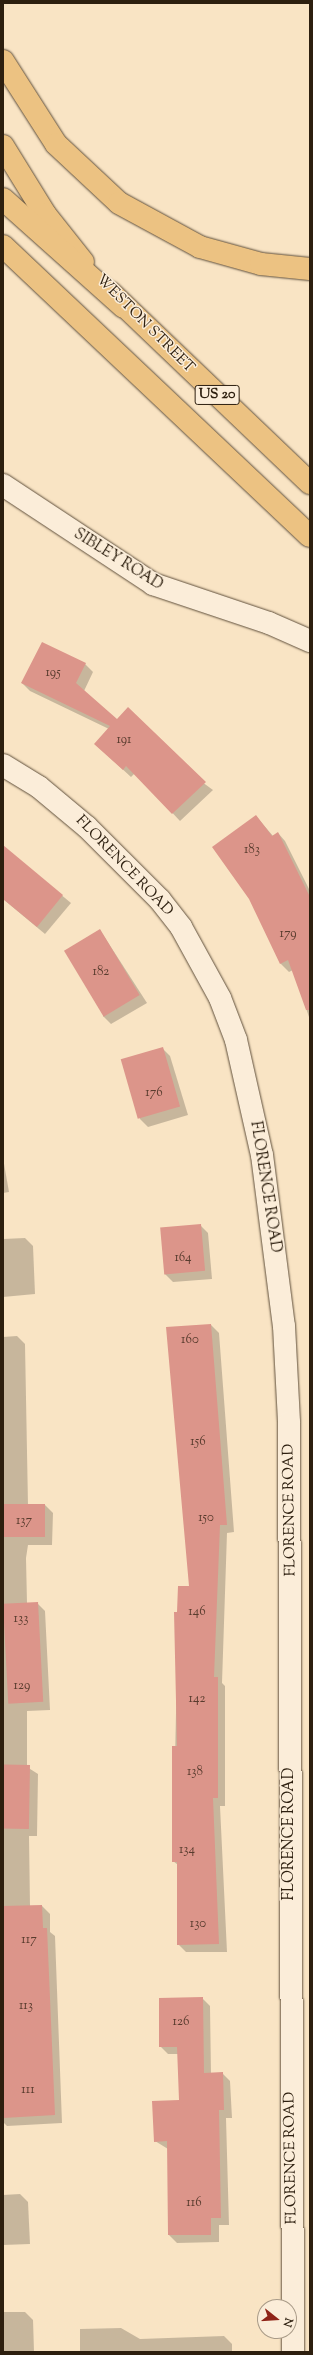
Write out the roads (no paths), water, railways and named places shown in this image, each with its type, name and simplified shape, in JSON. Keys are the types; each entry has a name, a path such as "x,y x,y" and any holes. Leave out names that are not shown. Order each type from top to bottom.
{"main road":[{"path":"3,61 56,144 119,203 170,234 200,247 261,264 310,269"},
{"name":"WESTON STREET","path":"3,146 45,214 124,307 310,483"},
{"path":"3,199 124,307"},
{"path":"3,246 310,536"}],"street":[{"name":"SIBLEY ROAD","path":"3,485 153,584 189,599 269,623 310,641"},
{"name":"FLORENCE ROAD","path":"3,765 39,788 87,827 160,900 181,927 220,998 250,1092 274,1233 289,1423 292,2352"}]}
